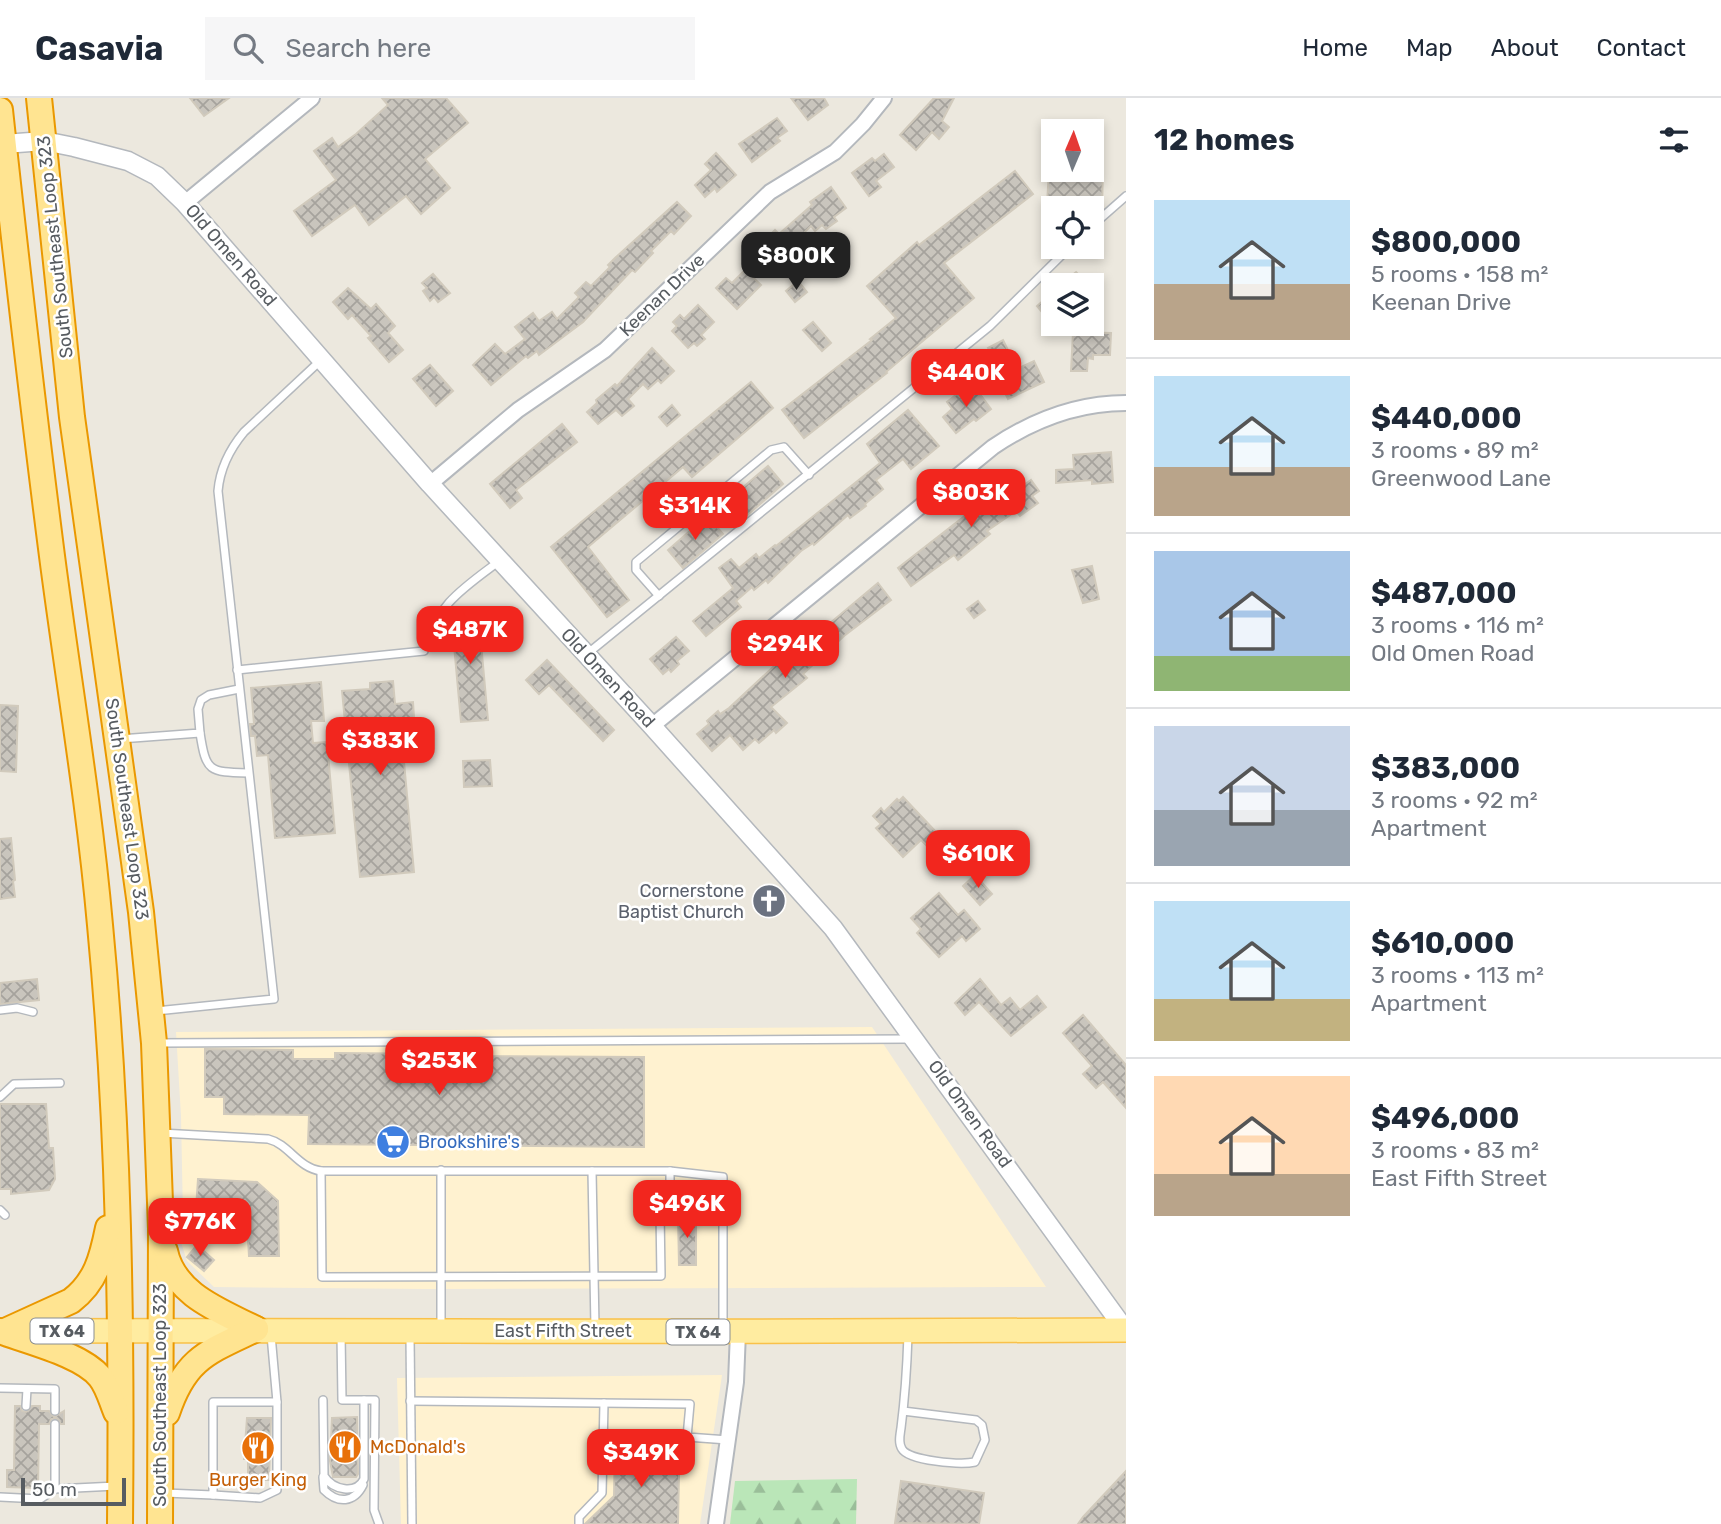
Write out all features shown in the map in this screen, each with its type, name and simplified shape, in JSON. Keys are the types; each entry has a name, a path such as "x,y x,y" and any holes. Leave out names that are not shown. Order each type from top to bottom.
{"highway":[{"name":"South Southeast Loop 323","path":"39,98 72,417 141,912 154,1044 161,1228 160,1524"},
{"path":"0,110 44,487 100,926 110,1052 116,1190 120,1330 120,1524"},
{"path":"69,675 108,671"},
{"path":"2,1331 71,1301 87,1287 101,1261 116,1190"},
{"path":"161,1228 170,1267 183,1285 200,1299 263,1329"},
{"path":"161,1433 175,1390 187,1370 215,1349 263,1329"},
{"path":"2,1331 77,1360 92,1369 108,1391 121,1426"}],"main road":[{"name":"East Fifth Street","path":"2,1331 1126,1330"}],"street":[{"path":"185,203 312,98"},
{"name":"Keenan Drive","path":"430,485 518,410 604,350 770,192 835,152 884,98"},
{"name":"Old Omen Road","path":"4,144 44,141 128,161 157,176 185,203 430,485 834,928 1126,1330"},
{"path":"652,726 993,447 1045,418 1077,408 1126,403"},
{"path":"716,1524 736,1382 731,1332"}],"lane":[{"path":"1104,215 1126,196"},
{"path":"586,654 990,326 1058,259"},
{"path":"151,1011 274,999 218,501 219,479 227,457 244,432 322,360"},
{"path":"659,596 636,570 636,562 771,450 785,447 809,475"},
{"path":"237,670 424,651 430,629 439,614 464,588 500,560"},
{"path":"239,689 209,695 201,700 198,709 200,733 204,760 211,768 223,773 248,774"},
{"path":"118,740 200,733"},
{"path":"0,1010 17,1008 33,1012"},
{"path":"154,1044 916,1039"},
{"path":"0,1097 14,1084 60,1083"},
{"path":"159,1133 271,1140 280,1144 307,1167 321,1171 670,1171 723,1177 731,1332"},
{"path":"441,1170 441,1331"},
{"path":"321,1171 322,1277 661,1276 660,1212 670,1195 670,1171"},
{"path":"592,1171 595,1331"},
{"path":"160,1493 261,1498 277,1489 277,1402 263,1329"},
{"path":"340,1330 342,1400 375,1400 374,1510 379,1524"},
{"path":"411,1331 412,1524"},
{"path":"903,1411 976,1420 982,1425 985,1440 975,1462 965,1464 910,1457 903,1451 899,1441 908,1331"},
{"path":"0,1388 55,1389 55,1411"},
{"path":"26,1406 27,1389"},
{"path":"323,1400 324,1490 341,1500 350,1499 362,1488 365,1400"},
{"path":"410,1401 690,1404 687,1437 727,1440"},
{"path":"213,1495 213,1402 277,1402"},
{"path":"579,1524 579,1517 602,1493 604,1403"},
{"path":"55,1424 55,1489"},
{"path":"323,1473 328,1482 347,1489 357,1488 364,1479"},
{"path":"0,1497 40,1499 55,1489 120,1486"},
{"path":"24,1488 24,1498"}],"shaded area":[{"path":"872,1027 1046,1287 214,1287 187,1261 180,1239 183,1217 176,1032"},
{"path":"722,1375 700,1524 401,1524 397,1378"}],"green space":[{"path":"857,1479 856,1524 730,1524 735,1481"}],"building":[{"path":"190,98 229,98 204,116"},
{"path":"382,98 446,98 468,123 425,159 450,188 421,214 406,196 369,225 355,205 312,236 294,211 336,180 314,151 332,138 338,147 356,134 388,105"},
{"path":"791,98 824,98 828,105 808,120"},
{"path":"934,98 954,98 942,121 949,127 939,139 932,132 916,150 900,135"},
{"path":"777,118 787,131 777,138 780,141 752,162 739,144"},
{"path":"716,153 736,175 717,192 715,188 705,197 695,185 711,170 705,164"},
{"path":"884,154 894,167 876,181 881,187 869,196 852,173 872,158 875,161"},
{"path":"1015,171 1033,194 944,263 974,298 887,373 804,438 782,410 896,318 867,286 917,242 919,245"},
{"path":"1048,182 1103,182 1102,196 1047,196"},
{"path":"831,187 846,208 834,217 837,221 826,229 822,225 815,231 811,226 793,243 797,247 778,271 757,248 775,230 779,234 812,205 810,202"},
{"path":"677,202 691,216 674,234 671,231 635,272 632,270 583,322 539,355 537,351 528,358 526,356 491,385 473,365 495,344 505,354 525,339 515,327 533,313 539,321 552,312 557,319 579,297 575,293 586,282 591,286 615,258"},
{"path":"745,270 761,285 737,309 716,288 726,278 732,283"},
{"path":"433,274 450,293 438,302 434,297 430,301 423,291 427,288 422,283"},
{"path":"798,281 807,292 795,302 786,291"},
{"path":"348,288 371,309 376,304 395,326 388,333 403,350 389,362 352,315 348,319 333,302"},
{"path":"698,305 714,322 701,335 705,339 697,346 694,343 688,348 672,331 677,326 673,322 680,315 684,319"},
{"path":"813,322 831,343 822,351 803,330"},
{"path":"1104,333 1111,333 1110,355 1093,355 1093,359 1088,358 1087,371 1071,371 1073,336 1104,336"},
{"path":"1003,340 1017,369 1034,361 1044,382 1008,399 998,379 1001,378 993,361 995,360 988,348"},
{"path":"652,348 674,371 661,383 658,380 648,389 643,384 628,399 634,406 622,416 616,410 598,424 587,412 597,403 596,400 615,384 617,386"},
{"path":"430,365 453,391 436,406 413,379"},
{"path":"751,382 773,408 692,477 683,467 588,547 629,600 607,617 551,547"},
{"path":"974,386 991,409 956,433 943,417 952,409 947,402 957,394 960,397"},
{"path":"672,405 680,415 667,426 659,417"},
{"path":"908,410 939,446 911,469 903,459 876,480 883,489 865,504 866,506 850,518 848,515 814,545 813,543 801,551 768,583 766,580 754,590 752,587 736,601 741,607 706,636 693,621 733,588 719,568 731,559 739,568 756,554 759,558 880,463 867,444"},
{"path":"562,424 577,442 516,490 522,498 510,508 490,484"},
{"path":"1111,452 1113,482 1092,484 1092,480 1056,483 1056,470 1074,469 1073,455"},
{"path":"768,466 783,484 744,518 728,500"},
{"path":"1016,475 1024,485 1031,480 1039,491 1032,496 1038,503 1020,516 1016,511 987,531 990,534 958,560 954,555 911,586 898,568 995,495 993,493"},
{"path":"707,516 723,534 683,568 668,550"},
{"path":"1092,566 1099,599 1083,603 1072,570"},
{"path":"878,583 891,600 844,636 803,674 807,678 771,707 787,723 759,743 755,739 743,750 730,735 712,751 697,734 709,724 707,721 718,711 720,714 729,708 786,655 788,658 821,627 823,629"},
{"path":"978,601 985,610 974,618 967,609"},
{"path":"478,610 488,720 461,722 451,612"},
{"path":"676,637 689,651 677,661 679,664 671,672 669,669 663,674 650,659"},
{"path":"547,660 614,730 603,741 549,685 539,694 526,680"},
{"path":"393,681 395,704 413,702 416,749 403,751 414,872 360,877 342,691 370,689 370,683"},
{"path":"321,682 324,721 311,721 313,743 327,742 335,833 275,838 268,755 257,756 255,736 251,736 250,724 254,724 251,688"},
{"path":"0,705 18,706 16,772 0,771"},
{"path":"490,760 492,786 464,787 463,761"},
{"path":"903,797 955,852 944,863 921,840 903,857 876,828 881,824 873,816 881,808 884,812 897,799 899,801"},
{"path":"11,838 15,897 0,899 0,839"},
{"path":"975,875 992,894 980,905 963,886"},
{"path":"939,893 958,915 964,910 980,929 966,941 962,936 939,957 917,933 921,929 911,918"},
{"path":"37,979 39,1000 0,1004 0,983"},
{"path":"980,979 1001,1005 1010,998 1020,1010 1037,996 1046,1007 1011,1036 979,1002 965,1015 955,1003"},
{"path":"1083,1015 1126,1065 1126,1108 1103,1082 1096,1088 1083,1074 1092,1066 1063,1033"},
{"path":"446,1048 480,1048 480,1056 644,1057 644,1147 308,1144 309,1115 224,1114 224,1097 205,1097 205,1049 293,1050 293,1059 335,1059 335,1053 446,1054"},
{"path":"0,1104 46,1104 49,1148 53,1148 55,1179 49,1190 11,1194 11,1189 0,1189"},
{"path":"198,1179 257,1182 278,1201 279,1256 249,1256 247,1222 242,1222 243,1211 196,1209"},
{"path":"678,1215 696,1215 696,1265 679,1265"},
{"path":"197,1245 214,1260 204,1271 187,1257"},
{"path":"15,1406 20,1406 22,1411 26,1412 32,1406 40,1406 40,1411 49,1411 54,1417 64,1411 64,1424 56,1418 51,1419 49,1424 39,1424 38,1488 7,1487 7,1470 14,1470"},
{"name":"McDonald's","path":"357,1417 358,1474 356,1477 333,1477 330,1461 332,1418"},
{"name":"Burger King","path":"247,1418 271,1418 269,1480 248,1480 248,1459 244,1459"},
{"path":"615,1444 664,1445 663,1474 679,1474 678,1524 585,1524 614,1496"},
{"path":"1126,1471 1126,1524 1078,1524 1083,1517"},
{"path":"901,1481 984,1493 979,1524 895,1523"}],"place":[{"name":"Cornerstone Baptist Church","path":"769,901"},
{"name":"Brookshire's","path":"393,1142"},
{"name":"McDonald's","path":"345,1447"},
{"name":"Burger King","path":"258,1448"}]}
